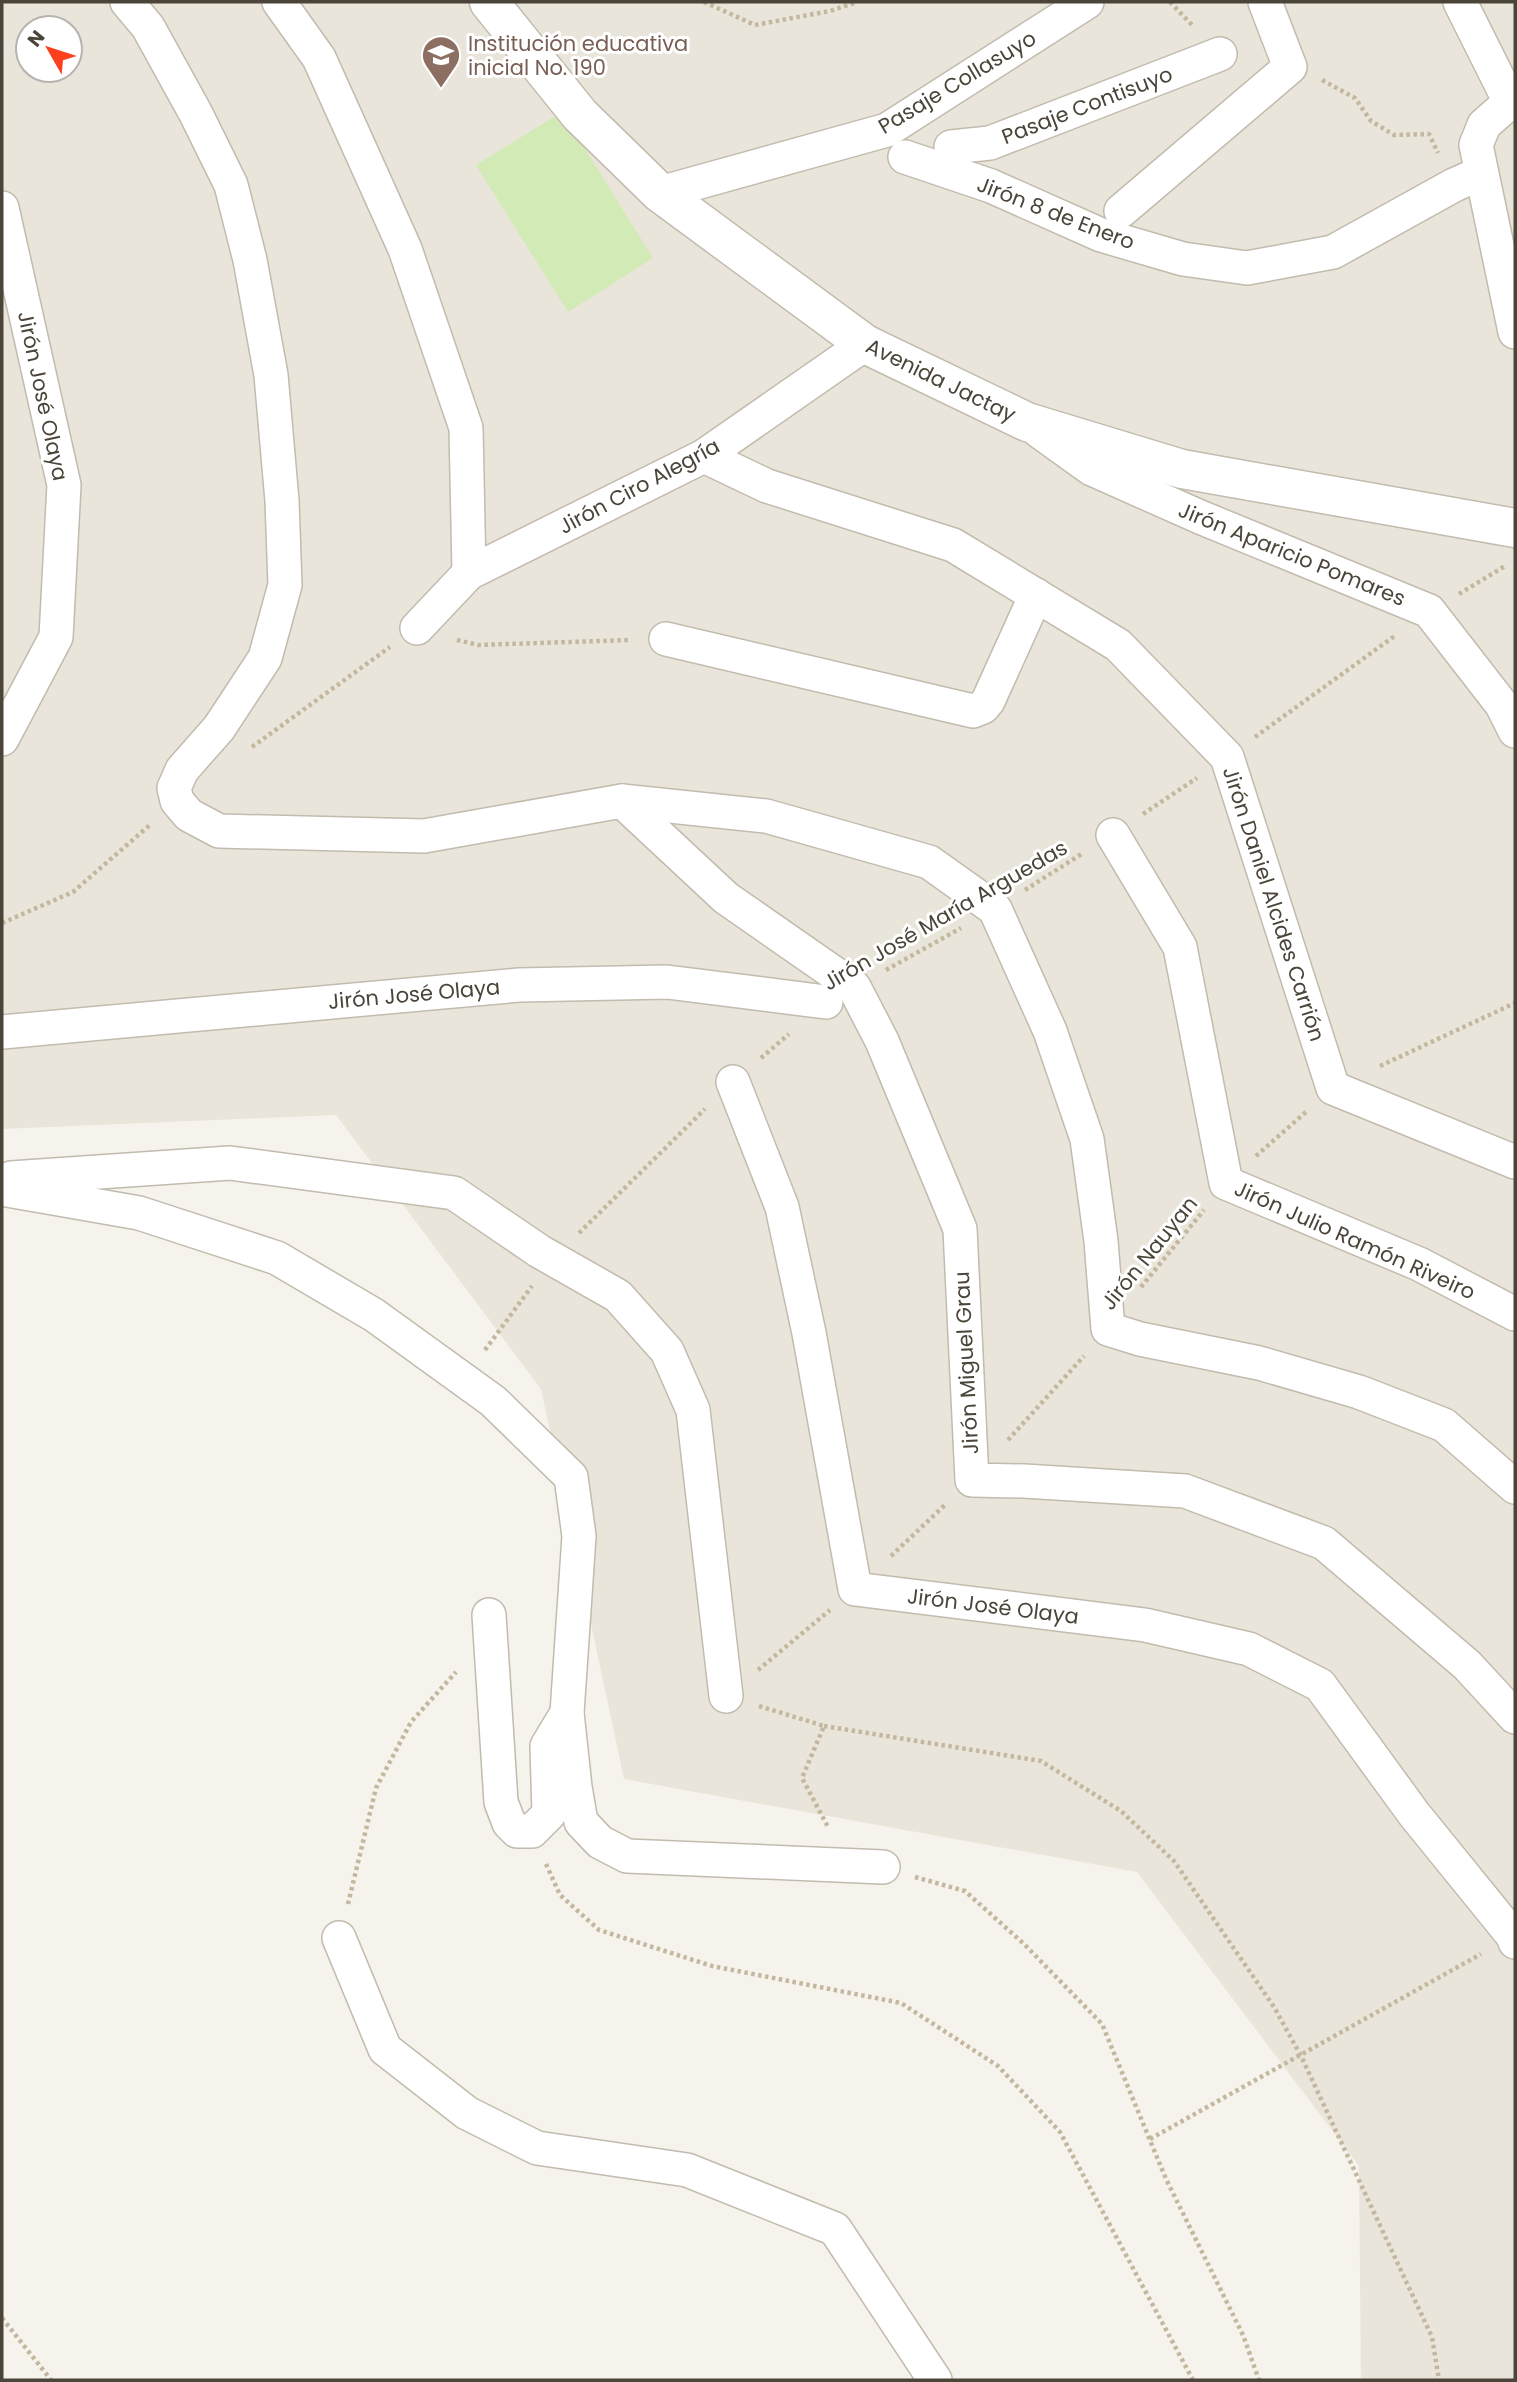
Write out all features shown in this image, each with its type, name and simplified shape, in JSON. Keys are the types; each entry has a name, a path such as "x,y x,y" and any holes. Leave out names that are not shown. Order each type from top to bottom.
{"street":[{"path":"127,2 148,27 197,114 231,184 250,260 271,375 282,502 285,585 265,658 219,727 182,769 174,788 177,801 189,815 219,831 424,836 622,802 766,816 929,862 995,909 1050,1031 1087,1139 1101,1241 1108,1329 1140,1339 1259,1363 1359,1392 1444,1426 1515,1487"},
{"path":"279,2 319,58 405,249 466,428 469,573"},
{"name":"Avenida Jactay","path":"489,2 580,115 660,193 865,344 1027,422 1182,469 1515,528"},
{"name":"Pasaje Collasuyo","path":"660,193 887,130 1087,2"},
{"path":"1121,211 1290,67 1265,2"},
{"path":"1460,2 1513,101 1484,125 1479,159 1515,332"},
{"name":"Pasaje Contisuyo","path":"951,147 990,143 1220,54"},
{"name":"Jirón 8 de Enero","path":"905,157 991,186 1101,235 1183,259 1247,268 1333,252 1454,185 1479,159"},
{"name":"Jirón José Olaya","path":"2,208 64,485 56,638 2,739"},
{"name":"Jirón Ciro Alegría","path":"417,628 469,573 704,456 865,344"},
{"name":"Jirón Aparicio Pomares","path":"1027,422 1092,469 1200,517 1429,611 1502,705 1515,731"},
{"name":"Jirón Daniel Alcides Carrión","path":"704,456 767,486 953,545 1118,645 1227,757 1333,1088"},
{"path":"666,639 974,711 988,701 1036,595"},
{"name":"Jirón Miguel Grau","path":"622,802 726,898 840,995 882,1041 960,1229 972,1480 1185,1491 1324,1543 1468,1665 1515,1717"},
{"name":"Jirón Julio Ramón Riveiro","path":"1113,835 1180,947 1226,1183 1419,1264 1515,1314"},
{"name":"Jirón José Olaya","path":"2,1032 519,985 667,982 840,995"},
{"path":"733,1082 782,1207 855,1590"},
{"path":"1333,1088 1515,1162"},
{"path":"2,1179 230,1163 454,1193 552,1258 618,1296 667,1351 693,1410 726,1696"},
{"path":"2,1189 138,1213 276,1258 374,1315 493,1401 570,1477 579,1536 567,1713 581,1822 600,1842 627,1856 883,1867"},
{"name":"Jirón José Olaya","path":"855,1590 1145,1625 1250,1648 1320,1685 1414,1814 1514,1939"},
{"path":"489,1615 501,1802 509,1823 517,1831 532,1831 549,1814 547,1746 567,1713"},
{"path":"339,1938 385,2049 467,2113 537,2148 687,2170 835,2229 936,2380"}],"path":[{"path":"704,2 755,25 830,11 857,2"},
{"path":"830,11 832,2"},
{"name":"Jirón José María Arguedas","path":"463,1379 552,1258 733,1082 840,995 995,909 1113,835 1227,757 1429,611 1515,561"},
{"path":"417,628 478,645 666,639"},
{"name":"Jirón Nauyan","path":"726,1696 855,1590 972,1480 1108,1329 1226,1183 1333,1088 1515,1003"},
{"path":"339,1938 376,1788 411,1722 458,1670 494,1691"},
{"path":"726,1696 824,1726 1041,1761 1121,1811 1174,1861 1274,2007 1301,2056 1432,2337 1439,2380"},
{"path":"798,1863 831,1835 802,1777 824,1726"},
{"path":"532,1831 560,1895 599,1930 712,1966 901,2003 998,2066 1060,2132 1193,2380"},
{"path":"883,1867 965,1891 1024,1944 1102,2024 1166,2179 1243,2335 1259,2380"},
{"path":"1150,2139 1514,1939"},
{"path":"2,2318 51,2380"}],"shaded area":[{"path":"2,2 1515,2 1515,2380 1361,2380 1359,2166 1137,1872 624,1779 541,1389 336,1115 2,1129"}],"green space":[{"path":"562,112 653,258 568,312 476,165"}],"place":[{"name":"Institución educativa inicial No. 190","path":"441,89"}]}
